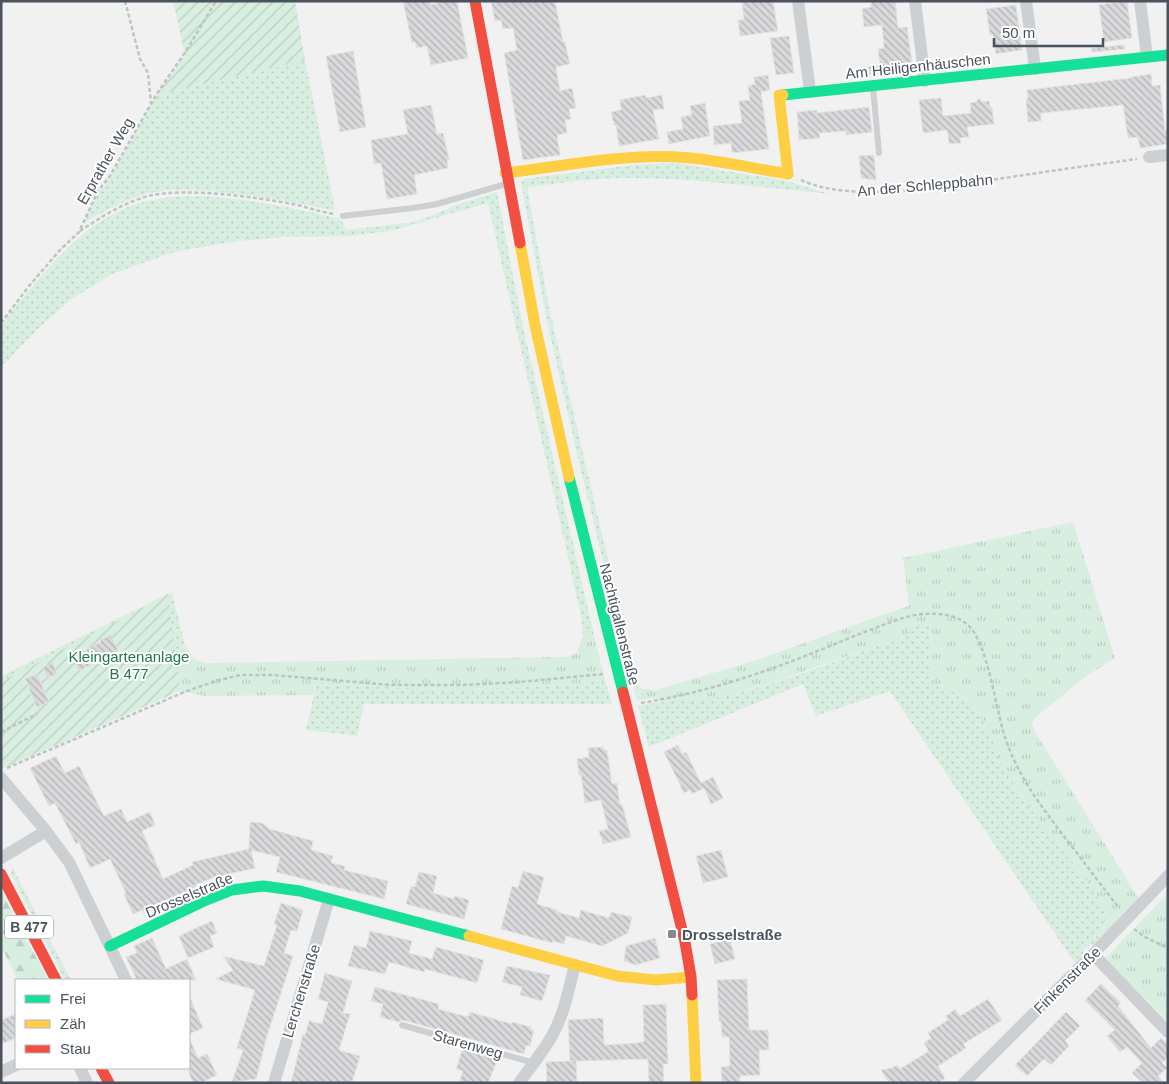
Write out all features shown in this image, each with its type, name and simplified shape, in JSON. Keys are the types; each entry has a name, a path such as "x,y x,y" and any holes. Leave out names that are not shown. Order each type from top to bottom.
{"street":[{"name":"Nachtigallenstraße","path":"475,1 535,325 565,461 685,942 691,977 696,1083"},
{"path":"798,1 810,91"},
{"path":"915,1 925,81"},
{"path":"1026,1 1035,69"},
{"path":"1140,1 1147,57"},
{"name":"Am Heiligenhäuschen","path":"788,174 779,95 1168,55"},
{"path":"1149,158 1168,155"},
{"path":"507,178 634,158 675,157 788,174"},
{"path":"2,774 69,862 126,979"},
{"path":"1,858 46,831"},
{"name":"B 477","path":"1,874 55,979"},
{"name":"Finkenstraße","path":"964,1083 1168,876"},
{"name":"Drosselstraße","path":"110,946 232,890 263,886 281,887 329,899 630,978 668,980 691,977"},
{"name":"Lerchenstraße","path":"274,1083 329,899"},
{"path":"1093,954 1168,1032"},
{"path":"520,1083 550,1040 557,1026 575,965"},
{"path":"1,1072 15,1065"},
{"path":"81,1069 88,1083"},
{"path":"102,1069 109,1083"}],"lane":[{"path":"873,86 879,153"},
{"path":"342,216 437,204 507,178"},
{"name":"Starenweg","path":"402,1026 534,1063"}],"path":[{"path":"125,1 140,59 148,73 151,102"},
{"name":"Erprather Weg","path":"1,324 29,286 60,250 80,232 98,191 110,176 156,95 186,51 216,1"},
{"name":"An der Schleppbahn","path":"788,174 811,184 831,189 884,191 950,185 1149,158"},
{"path":"80,232 106,214 127,204 148,196 172,193 264,199 342,216"},
{"path":"625,706 688,694 756,674 901,618 928,614 942,615 962,621 970,626 980,644 1006,740 1016,766 1038,802 1137,932 1168,948"},
{"path":"2,774 187,690 240,676 273,675 391,685 463,685 520,682 617,672"},
{"path":"1,732 37,714"}],"green space":[{"path":"173,1 295,1 305,60 157,95 185,55"},
{"path":"305,60 335,209 330,210 261,197 176,190 159,191 133,198 84,223 95,198 111,177 157,95"},
{"path":"675,163 783,180 830,194 705,181 654,178 603,179 527,187 549,308 637,684 633,684 547,321 521,183 524,179 634,165"},
{"path":"497,192 523,327 594,635 583,635 581,615 488,203 391,231 349,236 283,237 231,242 174,252 112,274 70,300 1,367 1,329 14,309 45,272 73,243 104,219 128,207 152,200 178,197 234,199 341,219 346,230 415,222 450,207"},
{"path":"1073,522 1115,658 1085,677 1035,718 1032,724 1139,899 1098,940 1107,912 1093,889 1018,792 999,757 987,728 972,703 947,688 932,683 930,625 917,623 909,626 909,633 893,640 768,684 721,697 687,701 659,701 657,697 637,701 633,684 637,684 643,689 655,690 754,661 909,606 903,558"},
{"path":"172,593 185,645 177,671 168,595 1,682 1,676"},
{"name":"Kleingartenanlage B 477","path":"168,594 180,691 1,769 1,682"},
{"path":"917,623 930,625 932,683 947,688 972,703 987,728 999,757 1018,792 1093,889 1107,912 1098,940 1093,945 1090,944 1083,951 1084,954 1075,963 890,691 816,716 803,684 649,747 638,706 659,702 712,698 766,685 893,640 909,633 909,626"},
{"path":"583,635 594,635 605,680 533,687 461,689 317,682 313,695 205,696 187,692 180,695 177,671 185,645 194,659 205,663 567,657 577,653"},
{"path":"605,680 612,704 364,704 357,736 306,730 317,682 461,689 533,687"},
{"path":"12,867 70,979 64,979 11,874"},
{"path":"1,891 47,979 18,979 1,946"},
{"path":"1168,893 1168,1021 1105,959"}],"building":[{"path":"403,1 430,1 430,5 446,1 457,1 468,58 431,65 427,46 417,48 415,42 412,43"},
{"path":"491,1 555,1 563,42 565,42 570,64 556,67 560,91 572,88 576,108 569,109 571,119 565,120 567,133 557,135 560,155 523,160 504,53 517,50 513,28 503,29 501,20 495,21"},
{"path":"742,1 773,1 778,31 740,36 738,20 744,20"},
{"path":"871,1 895,1 898,28 907,27 912,62 885,66 886,73 868,75 867,67 880,65 878,49 884,48 882,25 864,27 862,9 871,7"},
{"path":"1127,1 1132,38 1104,42 1099,5"},
{"path":"1016,5 1022,50 996,54 993,35 990,35 986,9"},
{"path":"789,36 794,73 776,75 770,38"},
{"path":"1124,45 1125,49 1092,52 1092,48"},
{"path":"353,51 366,127 340,132 326,56"},
{"path":"1151,74 1152,86 1160,85 1165,131 1168,131 1168,144 1140,148 1138,137 1128,138 1123,105 1041,113 1041,121 1028,122 1027,90"},
{"path":"768,75 770,90 761,92 769,149 732,153 731,143 714,145 713,126 742,123 739,101 750,100 748,86 755,84 754,77"},
{"path":"645,95 646,98 662,95 664,109 653,110 659,139 619,146 616,125 614,125 611,112 621,110 620,100"},
{"path":"941,98 943,116 971,113 970,103 976,102 979,98 982,102 989,101 990,107 992,107 994,124 967,127 969,137 960,138 961,143 949,144 947,130 923,133 919,100"},
{"path":"705,103 710,136 669,144 667,132 683,129 681,117 692,115 690,106"},
{"path":"431,105 437,134 443,133 449,159 447,160 448,168 414,175 417,194 387,199 381,163 374,164 371,140 408,134 403,110"},
{"path":"869,107 872,132 846,135 846,131 819,133 820,138 799,140 797,112 817,110 817,113"},
{"path":"874,155 876,180 861,178 859,156"},
{"path":"111,635 118,651 79,671 72,657"},
{"path":"53,663 57,674 47,678 43,667"},
{"path":"37,674 49,702 37,707 25,679"},
{"path":"678,745 682,754 686,752 701,783 713,777 723,798 711,804 704,788 692,794 690,790 684,793 664,752"},
{"path":"603,747 604,750 607,750 612,784 617,783 620,805 622,804 631,837 603,844 599,831 608,829 601,800 585,803 577,759 589,757 588,748"},
{"path":"56,756 65,773 79,766 104,816 121,809 127,822 150,812 155,825 142,831 163,879 193,865 192,862 249,849 250,822 262,823 270,829 313,841 311,850 333,856 331,863 345,866 344,870 388,881 384,899 276,872 280,857 251,850 255,868 212,878 154,905 155,908 144,913 143,910 133,914 124,894 126,893 110,859 90,868 79,842 76,844 55,803 49,806 30,768"},
{"path":"721,850 728,877 703,883 696,856"},
{"path":"523,871 544,877 537,904 579,918 581,910 609,918 611,912 632,917 628,933 602,946 566,936 564,944 552,941 552,943 501,929 512,886 518,888"},
{"path":"419,872 437,876 433,893 454,899 455,896 469,900 464,919 406,904 411,886 415,887"},
{"path":"281,903 303,910 297,931 291,930 284,953 293,956 267,1036 256,1079 232,1082 243,1050 237,1048 255,990 216,979 233,970 223,956 264,966 277,925 274,924"},
{"path":"212,921 217,933 210,936 214,947 188,958 179,936"},
{"path":"370,931 412,941 409,953 432,959 436,947 484,960 477,983 425,969 424,972 389,962 385,974 348,966 354,945 366,948"},
{"path":"152,938 166,969 187,959 196,980 137,979 126,957 137,953 134,946"},
{"path":"655,938 660,958 636,965 624,961 626,946"},
{"path":"730,939 735,959 715,964 710,944"},
{"path":"507,966 550,975 542,1001 520,995 522,987 502,982"},
{"path":"325,973 352,981 343,1013 350,1014 339,1050 360,1056 352,1083 291,1083 303,1034 305,1035 309,1021 322,1024 328,1002 318,999"},
{"path":"747,979 749,1030 768,1030 769,1050 759,1050 760,1075 740,1076 740,1083 722,1083 721,1067 730,1066 729,1037 722,1037 721,1021 719,1021 717,980"},
{"path":"1101,984 1121,1003 1118,1006 1151,1048 1161,1038 1168,1044 1168,1057 1162,1063 1167,1068 1158,1076 1164,1083 1143,1083 1132,1073 1142,1063 1127,1047 1120,1052 1107,1036 1115,1030 1085,1000"},
{"path":"375,987 439,1004 438,1009 468,1017 470,1012 512,1024 512,1022 531,1027 534,1030 530,1046 526,1045 524,1054 403,1020 398,1022 380,1017 383,1004 371,1001"},
{"path":"190,997 203,1028 190,1034"},
{"path":"988,999 1002,1020 963,1044 966,1048 938,1066 945,1078 938,1083 889,1083 881,1070 897,1065 900,1069 929,1051 924,1043 931,1038 928,1033 948,1020 946,1016 955,1009 960,1016"},
{"path":"666,1004 668,1064 663,1064 664,1083 649,1083 648,1059 576,1061 577,1083 547,1083 546,1062 574,1061 570,1061 568,1020 603,1018 604,1045 639,1043 644,1042 643,1005"},
{"path":"1066,1012 1080,1026 1065,1041 1069,1046 1051,1065 1044,1059 1027,1076 1015,1065"},
{"path":"15,1014 15,1038 1,1044 1,1020"},
{"path":"190,1040 198,1058 207,1054 217,1075 201,1083 193,1083 189,1073"},
{"path":"463,1048 498,1058 488,1083 459,1083 463,1071 456,1069"}],"traffic: fast":[{"path":"783,95 1168,55"},
{"path":"569,477 623,692"},
{"path":"110,946 204,901 232,890 263,886 300,891 469,936"}],"traffic: slow":[{"path":"505,173 621,158 667,157 715,161 788,174 779,95 783,95"},
{"path":"520,243 535,325 569,477"},
{"path":"469,936 617,976 656,980 691,977"},
{"path":"692,995 696,1083"}],"traffic: jam":[{"path":"475,1 520,243"},
{"path":"623,692 685,942 692,995"},
{"path":"1,874 55,979"},
{"path":"102,1069 109,1083"}],"place":[{"name":"Drosselstraße","path":"672,934"}]}
